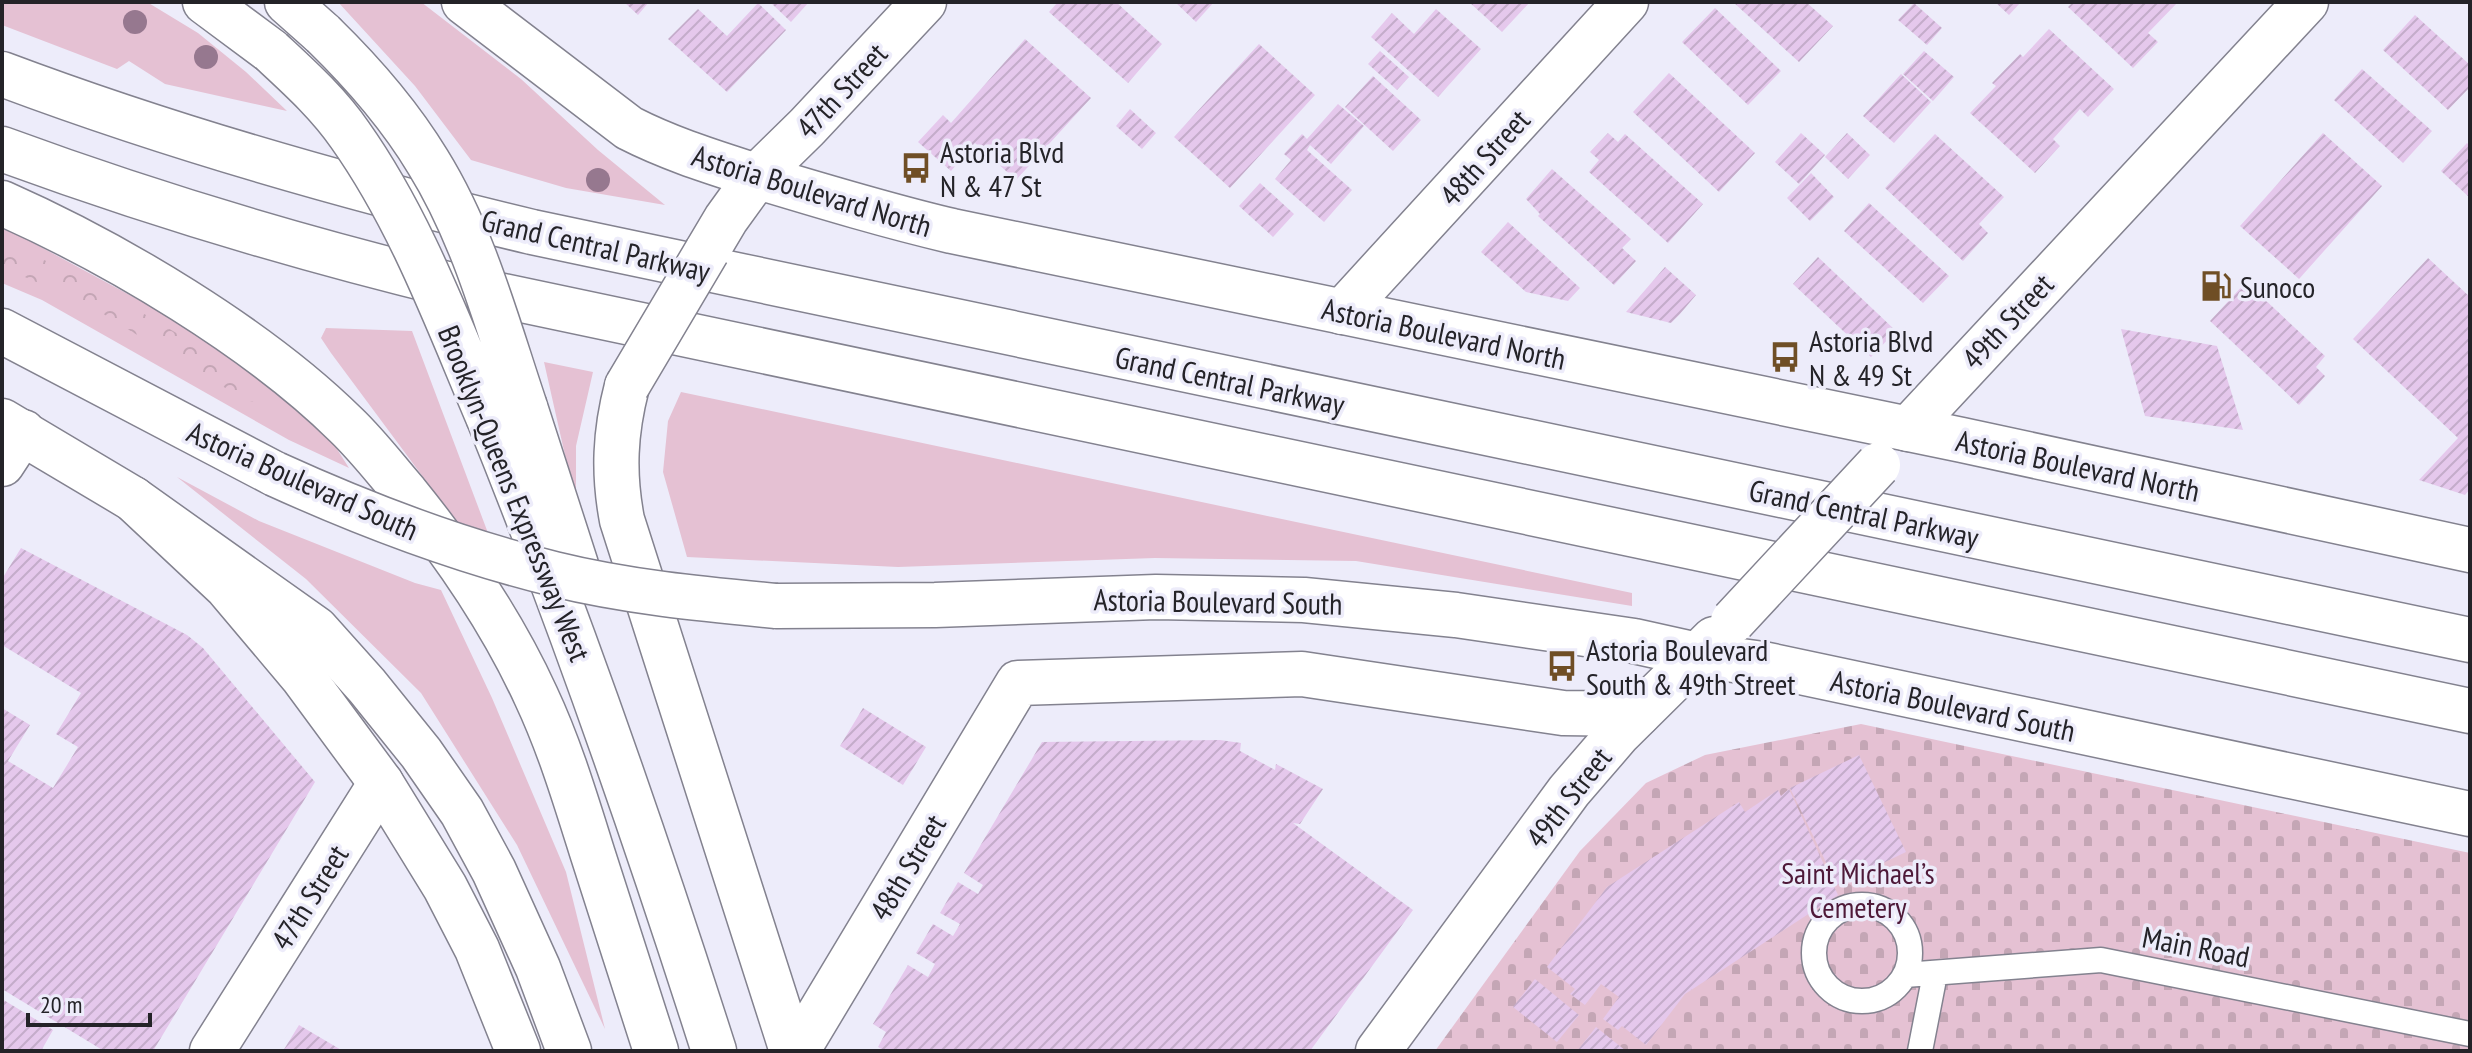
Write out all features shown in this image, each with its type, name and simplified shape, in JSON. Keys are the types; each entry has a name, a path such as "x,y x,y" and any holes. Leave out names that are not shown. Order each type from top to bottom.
{"main road":[{"name":"Brooklyn-Queens Expressway West","path":"205,2 271,51 323,101 349,134 375,175 423,267 507,413 567,617 667,903 714,1051"},
{"path":"287,2 366,77 402,122 429,163 476,261 507,413"},
{"name":"Astoria Boulevard North","path":"464,2 629,128 692,156 952,231 1908,429 2470,550"},
{"name":"47th Street","path":"757,176 924,2"},
{"name":"48th Street","path":"1342,312 1626,2"},
{"name":"49th Street","path":"1378,1051 1569,791 1638,714 1733,621 2306,2"},
{"name":"Grand Central Parkway","path":"2,74 171,135 241,156 532,232 2470,640"},
{"path":"2,149 135,196 291,244 451,285 2470,711"},
{"path":"757,176 726,219 627,386 615,449 615,487 622,520 794,1051"},
{"name":"Brooklyn-Queens Expressway West","path":"2,203 122,265 221,326 271,363 347,426 471,577 496,617 537,697 571,785 656,1051"},
{"name":"Astoria Boulevard South","path":"2,331 275,474 341,504 481,554 557,574 696,598 776,606 935,605 1156,597 1304,600 1514,623 1763,664 2470,814"},
{"path":"9,439 133,499 316,629 421,753 462,812 494,871 538,968 569,1051"},
{"path":"133,499 227,587 302,676 381,783 445,887 470,937 518,1051"},
{"name":"48th Street","path":"794,1051 1018,683 1302,674 1563,713 1638,714"},
{"name":"47th Street","path":"212,1051 381,783"}],"lane":[{"path":"1854,905 1869,905 1884,910 1905,931 1910,945 1910,961 1905,975 1896,988 1868,1001 1851,1000 1835,994 1823,982 1816,967 1814,951 1817,934 1827,920 1840,910 1854,905"},
{"name":"Main Road","path":"1905,975 2101,960 2470,1034"},
{"path":"1920,1051 1935,974"}],"green space":[{"path":"2,2 147,2 198,33 287,111 165,84 129,61 117,69 2,25"},
{"path":"338,2 421,2 521,79 598,150 665,205 566,188 471,160 415,86"},
{"path":"2,229 15,233 213,340 311,408 349,468 289,440 42,300 2,283"},
{"path":"2,238 119,299 215,356 260,403 250,401 203,376 89,305 2,267"},
{"path":"326,328 412,331 491,541 514,587 498,578 331,353 321,338"},
{"path":"544,362 593,372 576,446 576,504"},
{"path":"681,392 1632,593 1632,606 1356,561 1155,558 898,567 687,557 663,472 668,421"},
{"path":"177,477 259,521 415,583 441,590 492,698 566,872 605,1029 517,845 421,693 306,579"},
{"name":"Saint Michael’s Cemetery","path":"1861,724 2470,853 2470,1051 1435,1051 1580,851 1646,783 1705,755"}],"building":[{"path":"624,2 649,2 638,15"},
{"path":"770,2 809,2 791,22"},
{"path":"1058,2 1116,2 1162,44 1128,83 1049,12"},
{"path":"1175,2 1214,2 1196,22"},
{"path":"1469,2 1530,2 1502,32"},
{"path":"1733,2 1806,2 1833,26 1799,62"},
{"path":"1995,2 2021,2 2009,15"},
{"path":"2073,2 2178,2 2148,33 2158,42 2133,68 2068,7"},
{"path":"758,3 786,30 727,92 668,39 698,9 727,36"},
{"path":"1914,3 1942,28 1927,45 1898,20"},
{"path":"1715,8 1781,71 1748,105 1682,42"},
{"path":"1436,9 1481,49 1438,97 1371,37 1392,13 1414,34"},
{"path":"2415,15 2470,65 2470,87 2448,110 2383,50"},
{"path":"2049,29 2114,89 2088,117 2080,109 2053,139 2060,146 2035,173 1970,113 1996,86 1992,83 2020,54 2023,57"},
{"path":"1025,39 1091,98 1016,180 975,143 951,171 918,142 943,115 951,123"},
{"path":"1259,44 1315,95 1230,188 1174,137"},
{"path":"1380,51 1409,77 1397,90 1368,64"},
{"path":"1924,51 1954,77 1933,101 1903,74"},
{"path":"2362,69 2432,131 2403,163 2334,100"},
{"path":"1669,73 1755,153 1719,192 1633,112"},
{"path":"1901,74 1931,102 1894,143 1863,116"},
{"path":"1373,76 1421,120 1393,151 1345,107"},
{"path":"1338,104 1364,126 1331,164 1310,145 1307,150 1352,190 1324,222 1275,179 1291,160 1284,154 1302,134 1307,139"},
{"path":"1130,109 1156,133 1142,149 1116,126"},
{"path":"1608,133 1618,142 1625,134 1703,204 1668,243 1589,172 1599,160 1590,152"},
{"path":"1801,133 1825,155 1799,184 1775,162"},
{"path":"1847,133 1870,155 1848,179 1825,157"},
{"path":"2323,133 2382,186 2299,279 2240,226"},
{"path":"1935,134 2004,197 1979,224 1988,233 1963,261 1885,188"},
{"path":"2467,143 2470,146 2470,198 2441,171"},
{"path":"1552,169 1631,239 1622,248 1636,261 1614,285 1538,216 1540,214 1526,199"},
{"path":"1811,173 1834,197 1810,221 1787,198"},
{"path":"1260,183 1294,214 1273,237 1239,206"},
{"path":"1869,203 1949,276 1923,303 1844,231"},
{"path":"1508,222 1580,288 1568,301 1526,292 1481,252"},
{"path":"1818,257 1896,331 1871,357 1793,284"},
{"path":"2428,258 2470,297 2470,489 2465,495 2419,480 2458,438 2353,339"},
{"path":"1665,267 1696,295 1680,314 1671,323 1626,312"},
{"path":"2246,282 2325,356 2316,367 2325,376 2299,405 2210,321"},
{"path":"2121,329 2217,346 2243,430 2145,416"},
{"path":"21,548 187,635 203,648 315,782 153,1051 104,1051 2,989 2,708 30,725 8,761 53,788 78,747 56,734 81,693 2,645 2,579"},
{"path":"863,708 926,747 903,785 840,746"},
{"path":"1220,740 1241,743 1240,751 1275,770 1276,764 1323,789 1300,824 1293,823 1413,910 1310,1051 885,1051 878,1047 886,1032 873,1024 908,965 928,977 935,964 916,953 933,924 953,936 960,924 940,913 958,882 978,894 983,885 964,873 1042,742"},
{"path":"1859,755 1906,852 1837,885 1790,788"},
{"path":"1789,789 1838,895 1685,994 1646,1045 1622,1026 1618,1030 1603,1019 1619,997 1601,984 1585,1005 1570,994 1575,989 1547,967 1607,887 1739,802 1745,812 1778,790 1781,796"},
{"path":"1535,979 1579,1015 1557,1042 1513,1007"},
{"path":"2,999 53,1030 41,1051 2,1051"},
{"path":"299,1025 343,1051 283,1051"},
{"path":"1596,1027 1626,1051 1577,1051"}],"place":[{"name":"Astoria Blvd N & 47 St","path":"916,168"},
{"name":"Sunoco","path":"2216,286"},
{"name":"Astoria Blvd N & 49 St","path":"1785,357"},
{"name":"Astoria Boulevard South & 49th Street","path":"1562,666"}]}
